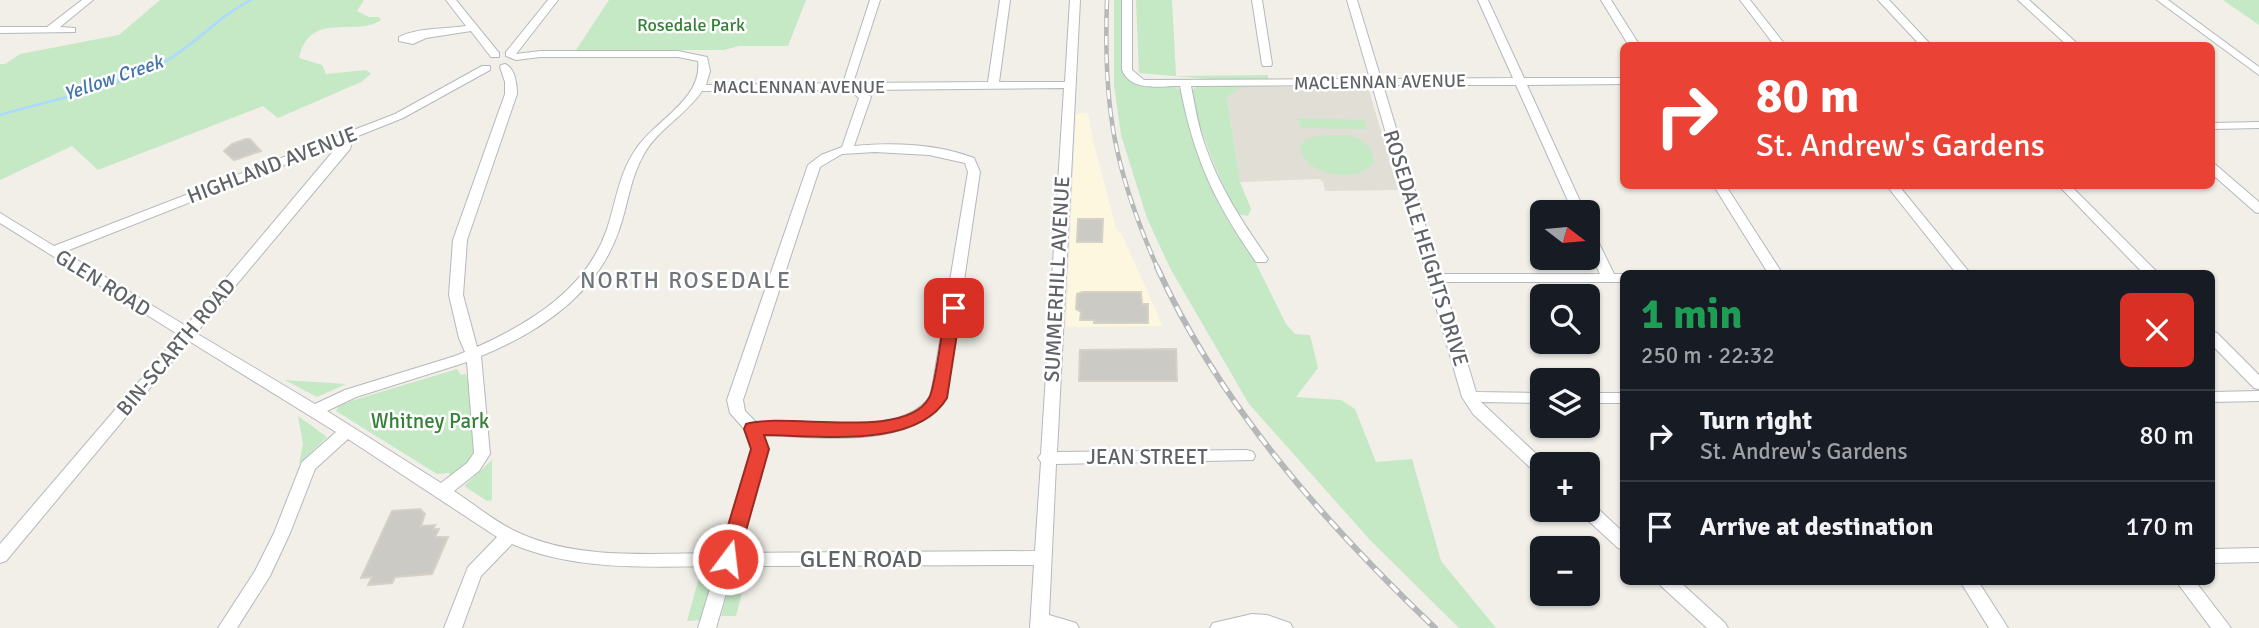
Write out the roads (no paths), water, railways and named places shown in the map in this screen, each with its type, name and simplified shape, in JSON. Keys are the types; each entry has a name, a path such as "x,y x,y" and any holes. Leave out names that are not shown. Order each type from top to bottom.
{"street":[{"path":"49,30 88,0"},
{"path":"451,0 495,55"},
{"path":"513,55 553,0"},
{"path":"847,149 864,97 852,87 849,80 875,0"},
{"path":"993,86 1005,0"},
{"name":"SUMMERHILL AVENUE","path":"1041,558 1075,0"},
{"name":"MACLENNAN AVENUE","path":"1127,0 1127,70 1136,81 1620,81"},
{"path":"1257,0 1267,64"},
{"name":"ROSEDALE HEIGHTS DRIVE","path":"1352,0 1470,397 1485,418 1530,458"},
{"path":"1483,0 1574,200"},
{"path":"1606,0 1632,42"},
{"path":"1745,0 1778,42"},
{"path":"1883,0 1923,42"},
{"path":"2023,0 2070,42"},
{"path":"2162,0 2259,72"},
{"path":"423,35 472,28"},
{"path":"0,30 71,30"},
{"path":"314,411 346,393 413,376 474,355 534,322 584,281 610,239 630,166 647,141 699,88 705,62 698,56 689,54 495,55 484,61 486,68 505,67 516,61 513,55"},
{"path":"442,491 473,467 482,454 481,414 474,355 466,338 456,295 457,262 460,240 511,94 511,82 505,67"},
{"name":"HIGHLAND AVENUE","path":"53,251 412,110 486,68"},
{"path":"1185,83 1198,142 1216,184 1234,220 1261,259"},
{"name":"MACLENNAN AVENUE","path":"699,88 1068,85"},
{"path":"2215,126 2259,125"},
{"name":"BIN-SCARTH ROAD","path":"0,556 346,146 347,136"},
{"path":"707,628 760,449 753,429 738,413 735,400 814,165 823,158 847,149 948,152 971,161 974,172 939,398 933,406 916,419 891,427 753,429"},
{"path":"2215,171 2259,209"},
{"path":"1722,189 1772,270"},
{"path":"1895,189 1961,270"},
{"path":"2068,189 2148,270"},
{"name":"GLEN ROAD","path":"0,217 442,491 509,536 541,549 595,558 1041,558"},
{"path":"1600,259 1609,278"},
{"path":"1435,278 1620,278"},
{"path":"2215,339 2259,384"},
{"path":"2215,397 2259,396"},
{"path":"1470,397 1530,397"},
{"path":"1600,398 1620,398"},
{"path":"228,628 282,533 308,466 346,432"},
{"name":"JEAN STREET","path":"1046,458 1247,456"},
{"path":"1600,521 1620,539"},
{"path":"453,628 474,572 509,536"},
{"path":"2215,556 2259,555"},
{"path":"1041,558 1039,624 1070,628"},
{"path":"1671,585 1719,628"},
{"path":"1971,585 1998,628"},
{"path":"2188,585 2222,628"},
{"path":"1219,628 1252,620 1264,620 1284,628"}],"waterway":[{"name":"Yellow Creek","path":"0,115 101,87 159,65 251,0"}],"railway":[{"path":"1107,0 1107,73 1114,138 1131,200 1158,269"},
{"path":"1158,269 1212,367 1279,461 1354,547 1435,628"}],"district":[{"name":"NORTH ROSEDALE","path":"686,280"}],"park label":[{"name":"Rosedale Park","path":"691,25"},
{"name":"Whitney Park","path":"430,421"}]}
